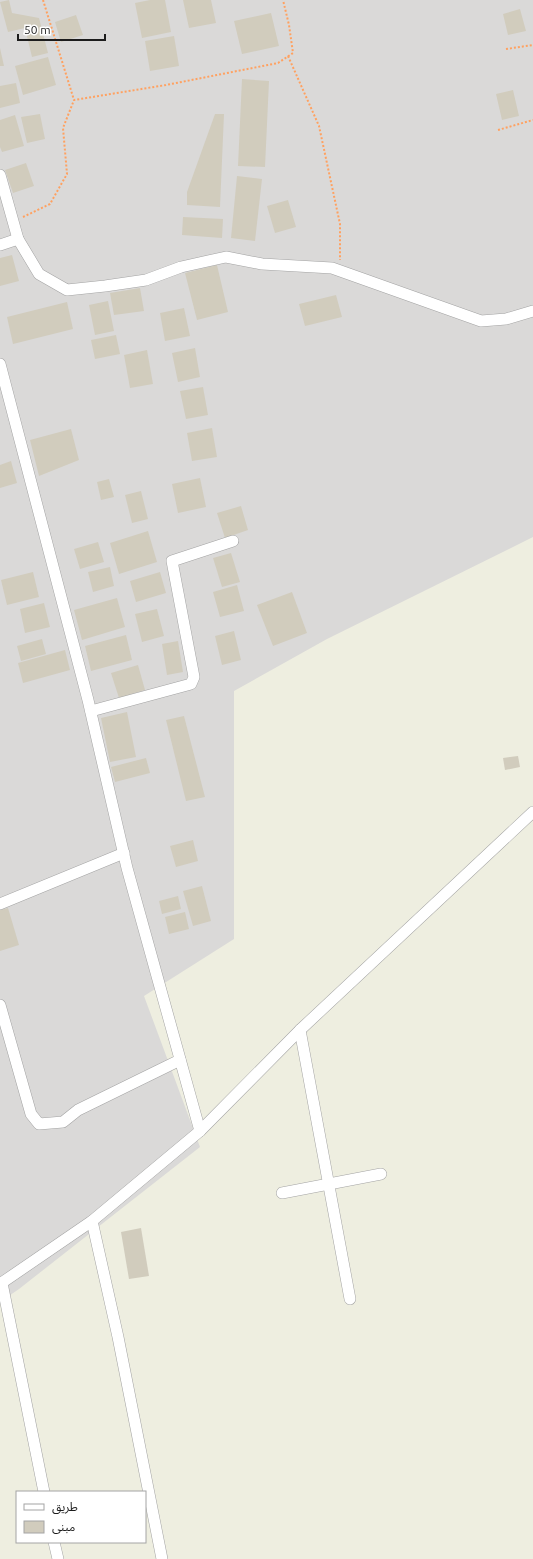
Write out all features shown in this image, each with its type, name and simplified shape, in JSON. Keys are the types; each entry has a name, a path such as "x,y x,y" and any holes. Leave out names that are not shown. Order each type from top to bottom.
{"street":[{"path":"0,175 18,239 39,274 66,290 146,280 181,267 226,257 262,264 332,268 481,322 506,319 533,311"},
{"path":"0,245 18,239"},
{"path":"0,364 91,711 124,853 200,1131"},
{"path":"91,711 191,684 194,677 172,561 233,541"},
{"path":"44,1491 1,1284 92,1221 200,1131 300,1030 533,812"},
{"path":"0,904 124,853"},
{"path":"0,1006 31,1114 39,1124 63,1122 78,1110 180,1060"},
{"path":"300,1030 350,1299"},
{"path":"282,1192 381,1174"},
{"path":"92,1221 118,1338 162,1559"},
{"path":"54,1543 58,1559"}],"path":[{"path":"13,222 50,204 67,174 63,128 74,100 43,0"},
{"path":"74,100 166,85 278,63 293,53 289,24 283,0"},
{"path":"506,49 533,45"},
{"path":"288,56 319,126 340,224 340,271"},
{"path":"498,130 533,120"}],"shaded area":[{"path":"0,0 533,0 533,537 327,639 234,691 234,939 144,996 200,1147 19,1289 0,1302"}],"building":[{"path":"9,0 12,13 39,18 48,53 32,57 25,28 8,32 0,2"},
{"path":"150,0 165,0 171,32 142,38 135,3"},
{"path":"183,0 211,0 216,23 189,28"},
{"path":"520,9 526,31 508,35 503,14"},
{"path":"271,13 279,46 242,54 234,21"},
{"path":"76,15 83,35 61,42 55,22"},
{"path":"174,36 179,66 150,71 145,41"},
{"path":"0,48 4,66 0,66"},
{"path":"48,57 56,85 23,95 15,66"},
{"path":"242,79 269,81 265,167 238,166"},
{"path":"16,83 20,103 0,108 0,86"},
{"path":"513,90 519,116 502,120 496,94"},
{"path":"40,114 45,139 27,143 21,117"},
{"path":"215,114 224,114 220,207 187,205 187,192"},
{"path":"15,115 24,146 2,152 0,147 0,120"},
{"path":"26,163 34,186 13,193 5,170"},
{"path":"237,176 262,179 255,241 231,238"},
{"path":"288,200 296,227 275,233 267,206"},
{"path":"183,217 223,219 222,238 182,235"},
{"path":"12,255 19,281 0,286 0,258"},
{"path":"217,265 228,312 197,320 185,273"},
{"path":"140,288 144,311 114,315 110,293"},
{"path":"336,295 342,317 305,326 299,304"},
{"path":"108,301 114,331 95,335 89,305"},
{"path":"67,302 73,329 13,344 7,317"},
{"path":"184,308 190,336 165,341 160,313"},
{"path":"116,335 120,354 95,359 91,340"},
{"path":"195,348 200,377 178,382 172,353"},
{"path":"147,350 153,384 130,388 124,355"},
{"path":"203,387 208,415 186,419 180,391"},
{"path":"212,428 217,457 192,461 187,433"},
{"path":"71,429 79,460 39,476 30,440"},
{"path":"11,461 17,483 0,488 0,465"},
{"path":"200,478 206,507 178,513 172,484"},
{"path":"109,479 114,497 101,500 97,482"},
{"path":"141,491 148,519 132,523 125,495"},
{"path":"241,506 248,530 225,538 217,513"},
{"path":"148,531 157,562 119,574 110,543"},
{"path":"98,542 104,562 80,569 74,549"},
{"path":"231,553 240,582 222,587 213,558"},
{"path":"110,567 114,586 93,592 88,572"},
{"path":"33,572 39,597 7,605 1,580"},
{"path":"160,572 166,593 136,602 130,581"},
{"path":"237,585 244,611 220,617 213,592"},
{"path":"292,592 307,633 273,646 257,605"},
{"path":"117,598 125,627 82,640 74,610"},
{"path":"44,603 50,627 25,633 20,609"},
{"path":"157,609 164,636 142,642 135,614"},
{"path":"234,631 241,660 222,665 215,636"},
{"path":"126,635 132,660 91,671 85,646"},
{"path":"42,639 46,654 21,661 17,646"},
{"path":"178,641 183,672 167,675 162,644"},
{"path":"65,650 70,670 23,683 18,663"},
{"path":"138,665 145,690 119,698 111,673"},
{"path":"127,712 136,757 110,762 101,718"},
{"path":"184,716 205,797 186,801 166,720"},
{"path":"518,756 520,767 505,770 503,758"},
{"path":"146,758 150,773 115,782 111,767"},
{"path":"193,840 198,861 176,867 170,846"},
{"path":"202,886 211,921 193,926 183,891"},
{"path":"178,896 181,909 162,914 159,901"},
{"path":"8,908 19,945 0,951 0,910"},
{"path":"185,912 189,929 169,934 165,917"},
{"path":"141,1228 149,1276 129,1279 121,1232"}]}
